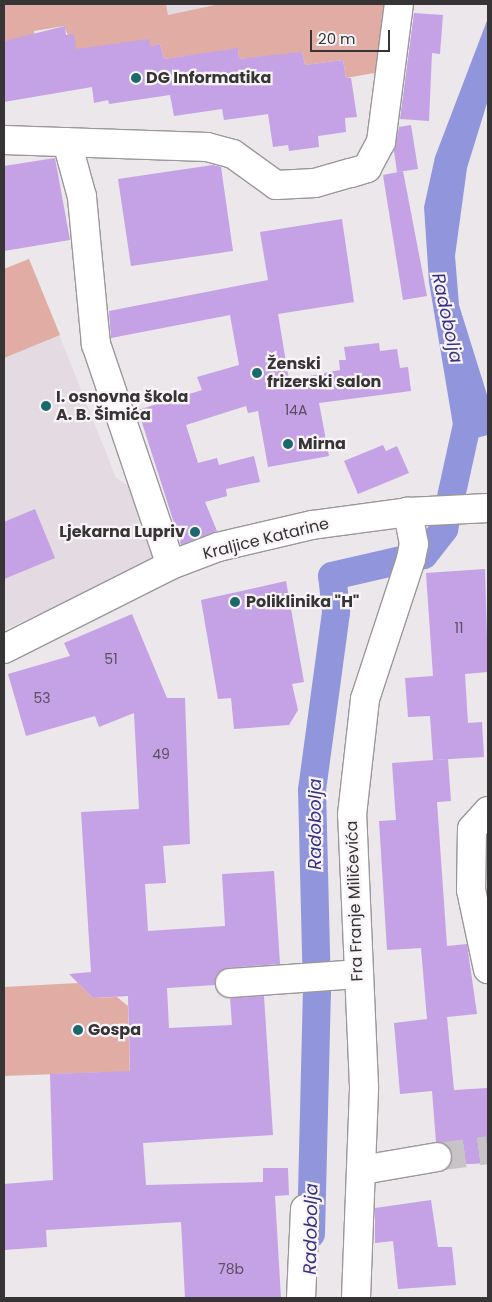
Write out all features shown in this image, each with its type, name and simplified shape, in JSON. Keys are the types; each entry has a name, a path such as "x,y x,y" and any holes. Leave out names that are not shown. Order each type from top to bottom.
{"street":[{"path":"4,140 207,147 233,154 276,185 315,183 367,168 381,142 387,116 399,4"},
{"path":"67,142 82,197 96,344 171,565"},
{"name":"Kraljice Katarine","path":"4,649 171,565 218,548 312,525 412,512 477,508"},
{"name":"Fra Franje Miličevića","path":"356,1298 364,1086 352,815 365,699 414,544 412,512"},
{"path":"488,811 472,829 471,890 488,969"},
{"path":"230,983 358,974"},
{"path":"362,1170 437,1157"},
{"path":"301,1298 305,1209"}],"shaded area":[{"path":"4,4 166,4 168,15 220,4 399,4 391,70 346,78 343,60 305,65 302,52 249,65 248,58 239,59 238,49 164,59 160,44 120,53 119,43 77,56 64,26 34,31 36,44 29,37 4,41"},
{"path":"166,4 220,4 168,15"},
{"name":"I. osnovna škola A. B. Šimića","path":"29,259 116,478 129,486 160,560 4,630 4,269"},
{"path":"29,259 60,335 4,358 4,269"},
{"path":"78,983 93,998 117,997 128,1006 131,1120 110,1089 109,1072 4,1076 4,987"}],"water":[{"path":"488,18 488,100 467,168 455,256 459,305 488,398 488,435 456,443 429,282 424,207 435,157"}],"building":[{"path":"414,13 443,15 440,54 432,53 429,121 400,119"},
{"path":"65,26 66,35 74,34 76,49 149,39 150,46 160,44 164,59 238,48 239,59 302,52 305,65 343,60 346,78 351,78 357,117 345,118 346,132 318,136 319,147 289,151 288,145 273,147 268,114 224,120 222,109 174,116 170,95 109,104 108,100 94,103 92,87 4,102 4,41"},
{"path":"411,125 418,169 397,172 394,151 399,127"},
{"path":"55,158 70,240 4,251 4,166"},
{"path":"213,165 221,167 233,251 131,266 118,179"},
{"path":"403,171 427,296 403,300 383,175"},
{"path":"342,219 354,302 278,314 289,380 340,370 339,360 346,360 344,347 379,343 380,351 397,349 400,368 408,367 411,391 319,403 329,456 268,467 258,411 248,413 246,406 186,425 198,463 217,458 219,465 254,456 260,482 226,489 227,496 205,502 217,531 181,545 138,410 202,390 197,377 239,365 230,315 111,338 109,311 268,280 260,232"},
{"path":"383,445 386,451 397,446 409,473 358,494 344,461"},
{"path":"35,509 55,558 4,579 4,522"},
{"path":"485,569 488,672 465,674 468,723 482,722 484,757 433,760 430,716 408,717 405,678 433,676 426,573"},
{"path":"286,581 304,682 292,684 298,710 289,725 234,729 231,698 218,699 201,600"},
{"path":"132,614 167,698 185,698 190,844 163,846 166,883 145,884 148,931 225,926 222,874 274,871 280,964 228,968 216,976 215,985 167,988 169,1028 232,1025 230,998 264,996 273,1135 143,1143 146,1185 263,1182 263,1168 288,1168 289,1195 275,1196 281,1298 185,1298 181,1222 46,1230 47,1247 4,1250 4,1184 53,1180 50,1074 130,1071 128,996 93,998 69,974 91,972 81,812 139,809 134,713 99,727 95,716 26,736 8,674 70,656 64,643"},
{"path":"448,759 451,801 437,802 447,946 467,944 477,1014 447,1017 454,1090 488,1088 488,1163 450,1165 452,1155 449,1147 436,1142 432,1091 400,1094 394,1023 427,1019 421,948 387,950 379,821 396,820 392,763"},
{"path":"431,1200 438,1247 452,1247 456,1285 398,1289 393,1241 375,1243 375,1208"}],"waterway":[{"name":"Radobolja","path":"311,1234 317,993 312,790 336,612 332,576 424,555 444,529 471,406"}],"tunnel":[{"path":"437,1157 488,1150"}],"place":[{"name":"DG Informatika","path":"136,78"},
{"name":"Ženski frizerski salon","path":"257,373"},
{"name":"I. osnovna škola A. B. Šimića","path":"46,406"},
{"name":"Mirna","path":"288,444"},
{"name":"Ljekarna Lupriv","path":"195,532"},
{"name":"Poliklinika \"H\"","path":"235,602"},
{"name":"Gospa","path":"78,1030"}]}
